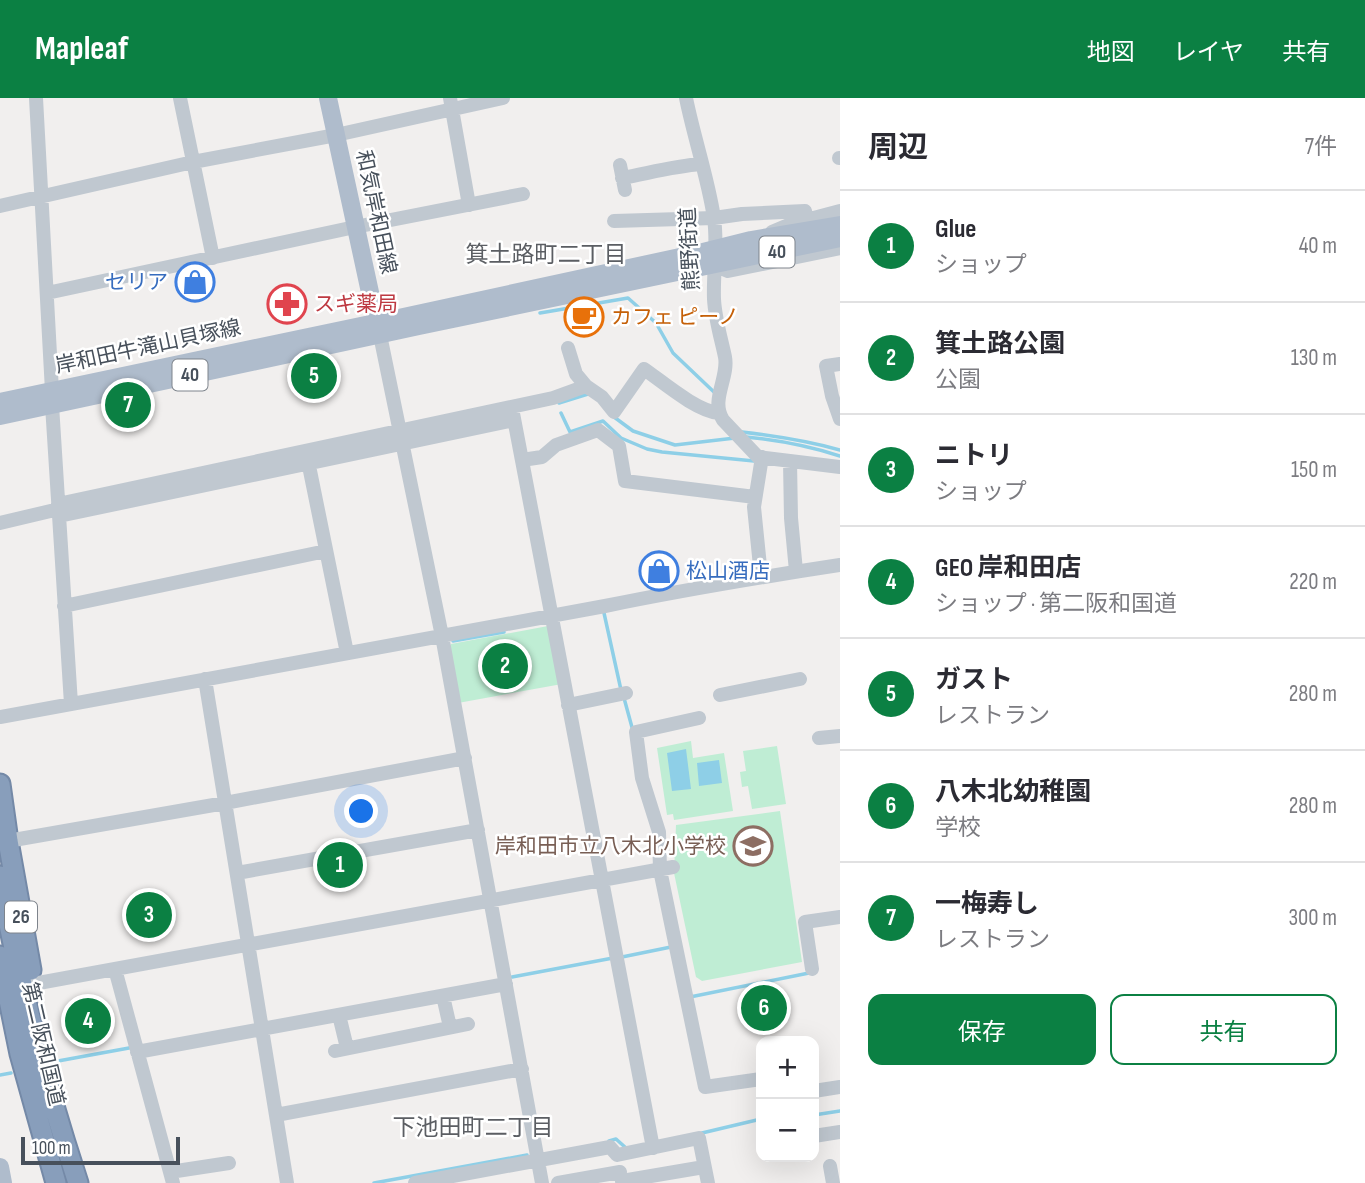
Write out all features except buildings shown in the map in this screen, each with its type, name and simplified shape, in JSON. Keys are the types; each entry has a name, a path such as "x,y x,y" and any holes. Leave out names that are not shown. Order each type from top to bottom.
{"highway":[{"name":"26","path":"0,784 33,984 29,1053"},
{"name":"第二阪和国道","path":"0,876 21,985 29,1053 60,1129 78,1183"},
{"name":"第二阪和国道","path":"0,956 29,1053 56,1183"},
{"name":"26","path":"0,1001 29,1053"}],"main road":[{"name":"和気岸和田線","path":"328,98 378,329"},
{"name":"岸和田牛滝山貝塚線","path":"714,257 730,244 840,225"},
{"name":"岸和田牛滝山貝塚線","path":"0,416 52,398 714,257 840,239"},
{"name":"岸和田牛滝山貝塚線","path":"0,402 52,398"},
{"path":"0,1167 3,1183"}],"street":[{"path":"36,98 71,704"},
{"path":"180,98 214,258"},
{"path":"0,206 193,162 336,135 451,103 503,98"},
{"name":"熊野街道","path":"686,98 714,218 714,302 726,361 719,413"},
{"path":"451,103 470,205"},
{"path":"622,178 652,178 680,165 701,164"},
{"path":"47,293 523,194"},
{"path":"614,221 714,218 805,211 807,220"},
{"path":"751,240 791,224 840,211"},
{"path":"714,257 728,271 840,248"},
{"path":"378,329 442,636 542,1183"},
{"path":"568,348 576,374 586,386 602,397 614,412 644,369 689,401 712,413 719,413 758,457 840,467"},
{"path":"840,364 826,366 840,419"},
{"path":"0,523 513,413 586,386"},
{"path":"513,413 653,1148"},
{"path":"522,460 542,457 556,445 598,430 619,446 625,481 755,497"},
{"path":"307,457 347,653"},
{"path":"762,457 754,506 767,575"},
{"path":"790,461 791,518 796,571"},
{"path":"64,606 326,551"},
{"path":"0,717 767,575 840,565"},
{"path":"205,679 287,1183"},
{"path":"720,695 800,679"},
{"path":"568,705 626,693"},
{"path":"699,718 680,715 636,733 642,778 667,869 705,1087 756,1080"},
{"path":"819,738 840,736"},
{"path":"8,841 465,758"},
{"path":"237,873 478,830"},
{"path":"33,984 667,869"},
{"path":"812,969 805,922 840,917"},
{"path":"115,969 171,1178 229,1163"},
{"path":"137,1052 506,984"},
{"path":"443,996 450,1027"},
{"path":"339,1015 341,1049 468,1024"},
{"path":"276,1115 522,1069"},
{"path":"819,1090 840,1087"},
{"path":"819,1135 840,1132"},
{"path":"617,1156 699,1138 708,1183"},
{"path":"415,1183 610,1147 617,1156 622,1179"},
{"path":"830,1166 833,1183"},
{"path":"558,1183 622,1179 704,1167"}],"green space":[{"path":"548,626 562,684 458,703 448,649 451,644"},
{"path":"691,741 693,758 724,753 733,811 674,820 673,814 667,815 657,748"},
{"path":"777,746 786,804 752,809 748,786 742,787 740,772 746,771 743,751"},
{"path":"780,811 802,962 702,981 696,977 674,873 676,825"}],"water":[{"path":"686,749 691,789 672,791 667,753"},
{"path":"719,760 722,783 699,786 697,763"}],"waterway":[{"path":"540,313 628,298 656,323 673,353 715,393"},
{"path":"559,403 588,394"},
{"path":"561,413 570,432 603,421 621,438 647,449 754,461"},
{"path":"614,417 633,431 675,445 735,438"},
{"path":"742,432 792,439 840,450"},
{"path":"746,437 793,444 840,456"},
{"path":"604,613 621,690"},
{"path":"453,641 504,632"},
{"path":"624,698 633,731"},
{"path":"622,957 671,947"},
{"path":"512,977 613,958"},
{"path":"690,997 809,973"},
{"path":"58,1061 129,1048"},
{"path":"0,1075 11,1073"},
{"path":"819,1114 840,1111"},
{"path":"702,1133 756,1120"},
{"path":"609,1141 616,1139 626,1148"},
{"path":"374,1183 527,1155"}],"place":[{"name":"セリア","path":"195,282"},
{"name":"スギ薬局","path":"287,304"},
{"name":"カフェ ピーノ","path":"584,317"},
{"name":"ガスト","path":"314,376"},
{"name":"一梅寿し","path":"128,405"},
{"name":"松山酒店","path":"659,571"},
{"name":"箕土路公園","path":"505,666"},
{"name":"岸和田市立八木北小学校","path":"753,846"},
{"name":"Glue","path":"340,865"},
{"name":"ニトリ","path":"149,915"},
{"name":"八木北幼稚園","path":"764,1008"},
{"name":"GEO 岸和田店","path":"88,1021"}],"district":[{"name":"箕土路町二丁目","path":"546,255"},
{"name":"下池田町二丁目","path":"473,1128"}]}
